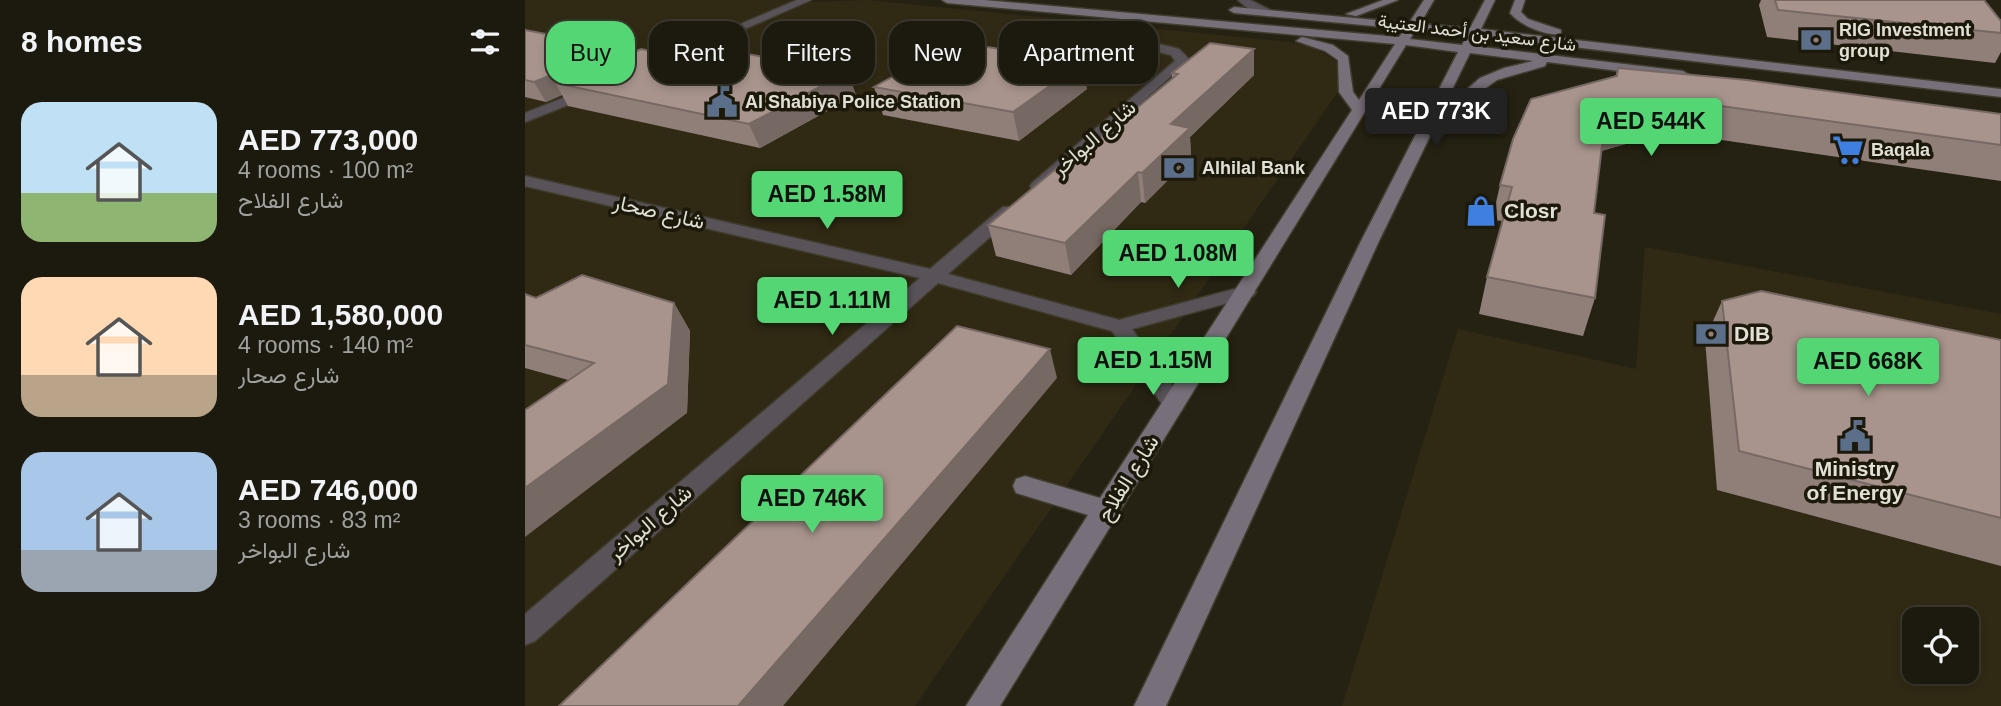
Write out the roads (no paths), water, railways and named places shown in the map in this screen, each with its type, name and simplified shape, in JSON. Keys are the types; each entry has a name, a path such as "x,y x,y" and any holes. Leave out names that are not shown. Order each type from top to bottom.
{"main road":[{"name":"شارع سعيد بن أحمد العتيبة","path":"947,0 1215,22 1699,77"},
{"path":"1332,18 1371,10 1393,0"},
{"name":"شارع الفلاح","path":"982,706 1429,0"},
{"path":"1150,706 1490,0"},
{"path":"1520,0 1515,13 1530,24 1556,32 1616,41 1647,51"},
{"name":"شارع سعيد بن أحمد العتيبة","path":"1216,8 1475,32 2001,93"},
{"path":"1215,22 1238,32 1306,41 1335,51 1345,63 1346,92 1358,109"},
{"path":"1429,123 1456,110 1474,89 1496,75 1522,67 1562,61"},
{"path":"1025,486 1107,510"}],"street":[{"path":"748,24 806,0"},
{"path":"1243,0 1254,8 1271,13"},
{"name":"شارع البواخر","path":"1158,48 1175,52 1182,58 1181,62 1158,82"},
{"name":"شارع البواخر","path":"525,632 1156,84"},
{"path":"525,118 602,86"},
{"name":"شارع صحار","path":"525,181 934,276 1119,326"},
{"path":"1174,404 1119,326 1246,292"}],"place":[{"name":"RIG Investment group","path":"1816,40"},
{"name":"Al Shabiya Police Station","path":"722,102"},
{"name":"Baqala","path":"1848,150"},
{"name":"Alhilal Bank","path":"1179,168"},
{"name":"Closr","path":"1481,211"},
{"name":"DIB","path":"1711,334"},
{"name":"Ministry of Energy","path":"1855,436"}]}
